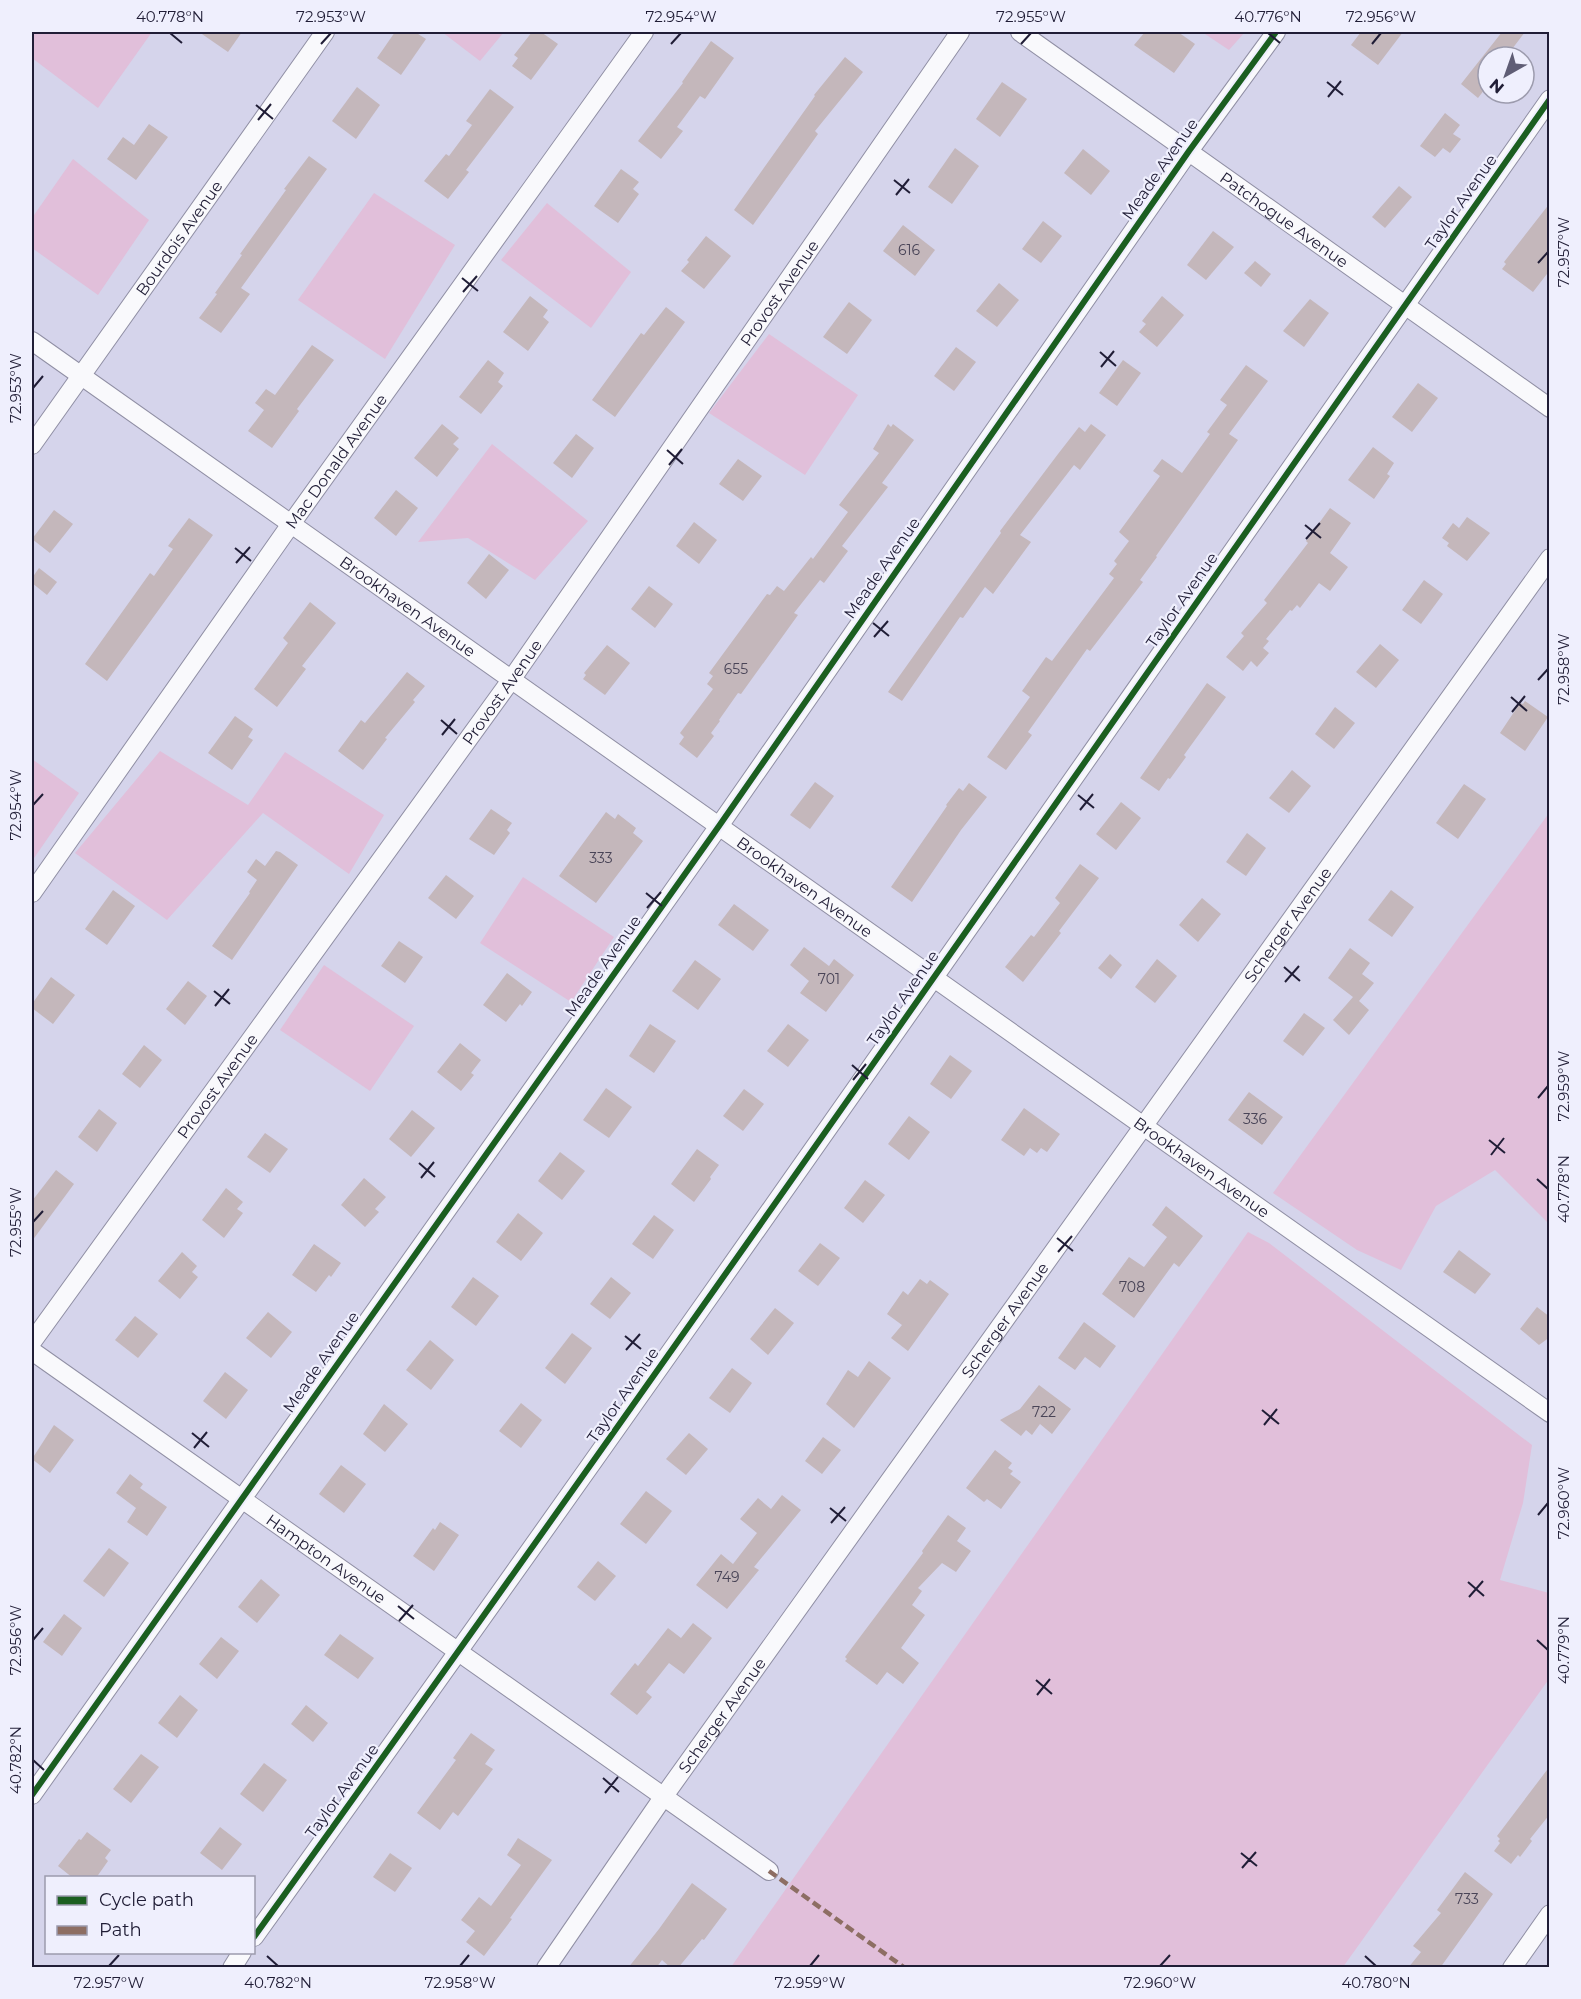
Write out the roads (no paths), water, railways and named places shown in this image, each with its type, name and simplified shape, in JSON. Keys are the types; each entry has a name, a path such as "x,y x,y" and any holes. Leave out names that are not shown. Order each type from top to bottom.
{"street":[{"name":"Bourdois Avenue","path":"32,446 325,32"},
{"name":"Mac Donald Avenue","path":"32,893 291,524 644,32"},
{"name":"Provost Avenue","path":"32,1342 511,680 960,32"},
{"name":"Patchogue Avenue","path":"1020,32 1550,408"},
{"name":"Meade Avenue","path":"32,1795 719,826 1189,151 1276,32"},
{"name":"Taylor Avenue","path":"255,1936 458,1653 934,978 1550,99"},
{"name":"Brookhaven Avenue","path":"32,341 1550,1413"},
{"name":"Scherger Avenue","path":"546,1968 664,1796 1550,558"},
{"name":"Hampton Avenue","path":"32,1351 769,1871"},
{"path":"1512,1968 1550,1914"},
{"path":"232,1968 242,1954"}]}
